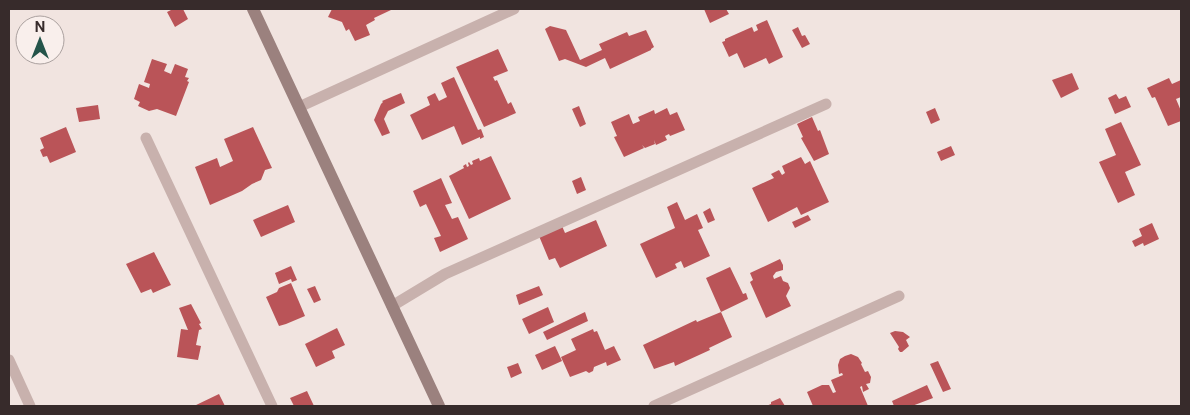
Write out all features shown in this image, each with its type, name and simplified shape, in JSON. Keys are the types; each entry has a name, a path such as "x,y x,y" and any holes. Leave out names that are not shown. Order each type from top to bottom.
{"street":[{"path":"253,9 438,406"},
{"path":"299,107 514,9"},
{"path":"392,306 445,274 826,104"},
{"path":"146,138 272,406"},
{"path":"654,406 899,296"},
{"path":"9,360 30,406"}],"building":[{"path":"173,9 183,9 188,19 175,27 167,12"},
{"path":"332,9 391,10 374,18 375,20 366,25 370,35 355,41 349,29 346,31 342,22 328,17"},
{"path":"704,9 726,9 729,14 710,23"},
{"path":"767,20 783,57 769,64 766,58 744,68 737,53 729,57 722,42 752,27 754,32 758,30 756,25"},
{"path":"550,26 566,30 580,60 602,50 599,44 627,32 629,36 646,30 654,47 610,69 605,58 586,67 565,59 559,61 545,29"},
{"path":"798,27 802,36 805,35 810,44 802,48 792,30"},
{"path":"498,49 508,71 493,77 495,81 497,80 508,104 511,102 516,113 484,127 456,67"},
{"path":"152,59 167,64 164,71 171,74 175,64 188,69 185,77 189,78 187,81 189,82 176,116 157,109 149,111 138,106 140,102 134,99 139,84 149,88 150,84 144,82"},
{"path":"1072,73 1079,89 1061,98 1052,80"},
{"path":"454,77 478,130 481,129 484,137 462,145 454,126 422,140 410,115 430,105 427,97 435,93 439,101 447,97 441,83"},
{"path":"1169,78 1172,84 1181,80 1181,97 1176,99 1181,111 1181,121 1168,126 1155,97 1152,98 1147,88"},
{"path":"401,93 405,103 388,111 384,119 390,133 382,136 374,120 382,101"},
{"path":"1116,94 1119,99 1126,96 1131,107 1115,114 1108,98"},
{"path":"98,105 100,119 79,122 76,108"},
{"path":"579,106 586,124 580,127 572,109"},
{"path":"667,108 670,115 677,112 685,130 665,136 667,140 656,145 654,140 655,144 645,148 642,145 644,148 624,157 614,137 617,136 611,122 629,114 633,124 640,121 638,117 654,110 655,114"},
{"path":"935,108 940,120 931,124 926,112"},
{"path":"812,117 818,131 820,130 829,154 814,161 801,138 803,137 797,124"},
{"path":"1121,122 1141,165 1125,172 1135,195 1118,203 1099,162 1116,155 1105,129"},
{"path":"66,127 76,152 50,163 47,156 43,157 40,150 44,148 40,138"},
{"path":"253,127 272,168 265,170 261,180 242,191 210,205 195,167 217,158 220,167 233,161 224,139"},
{"path":"951,146 955,155 941,161 937,152"},
{"path":"491,156 511,199 469,219 449,176 464,168 463,166 466,164 467,167 469,166 469,162 471,165 473,164 472,161 479,158 480,161"},
{"path":"801,157 805,164 810,161 829,202 801,215 797,207 768,222 752,188 774,178 771,174 779,170 782,175 785,173 782,166"},
{"path":"581,177 586,190 577,194 572,181"},
{"path":"441,178 452,203 445,205 452,219 458,217 468,239 440,252 434,238 441,236 426,204 420,207 413,191"},
{"path":"677,202 685,220 697,214 703,228 698,230 710,256 684,268 681,261 675,264 677,268 656,278 640,244 675,228 667,207"},
{"path":"288,205 295,222 261,237 253,220"},
{"path":"710,208 715,220 708,223 703,212"},
{"path":"808,215 811,220 795,228 792,222"},
{"path":"596,220 607,246 560,268 555,258 549,260 539,236 562,226 565,233"},
{"path":"1152,223 1159,239 1144,246 1143,243 1135,247 1132,241 1142,236 1139,229"},
{"path":"154,252 171,285 153,293 151,289 141,293 126,264"},
{"path":"780,259 783,270 776,272 773,276 774,279 781,276 783,281 788,283 790,288 786,296 791,306 766,318 750,282 753,280 750,273"},
{"path":"291,266 297,280 292,282 291,279 279,284 275,273"},
{"path":"730,267 743,294 746,293 748,299 721,312 706,278"},
{"path":"291,283 305,316 279,326 266,297 277,292 279,288"},
{"path":"315,286 321,300 314,303 307,289"},
{"path":"539,286 543,295 519,305 516,295"},
{"path":"191,304 201,323 199,324 202,329 199,330 196,345 201,346 198,360 177,357 181,329 188,330 179,308"},
{"path":"548,307 554,322 529,334 522,319"},
{"path":"585,312 588,321 547,340 543,332"},
{"path":"721,312 732,337 709,348 710,350 675,366 674,362 654,369 643,345 696,320 697,322"},
{"path":"337,328 345,345 332,351 335,358 316,367 305,344"},
{"path":"593,329 594,332 597,331 605,350 614,346 621,360 607,366 606,362 594,367 593,371 589,373 586,371 570,377 561,357 576,350 571,339"},
{"path":"895,331 903,332 910,337 906,340 909,346 902,352 898,349 899,347 890,333"},
{"path":"555,346 562,361 542,370 535,355"},
{"path":"851,354 858,357 865,372 868,371 871,377 870,383 866,384 869,389 863,392 862,386 860,387 868,406 813,406 807,392 822,385 829,385 833,393 836,392 831,380 843,375 842,373 839,374 838,365 840,359"},
{"path":"938,361 951,389 943,392 930,364"},
{"path":"518,363 522,373 511,378 507,367"},
{"path":"927,385 933,398 912,406 894,406 892,401"},
{"path":"307,391 314,406 294,406 290,398"},
{"path":"219,394 225,406 194,406"},
{"path":"780,398 785,406 766,406 771,404 771,402"}]}
